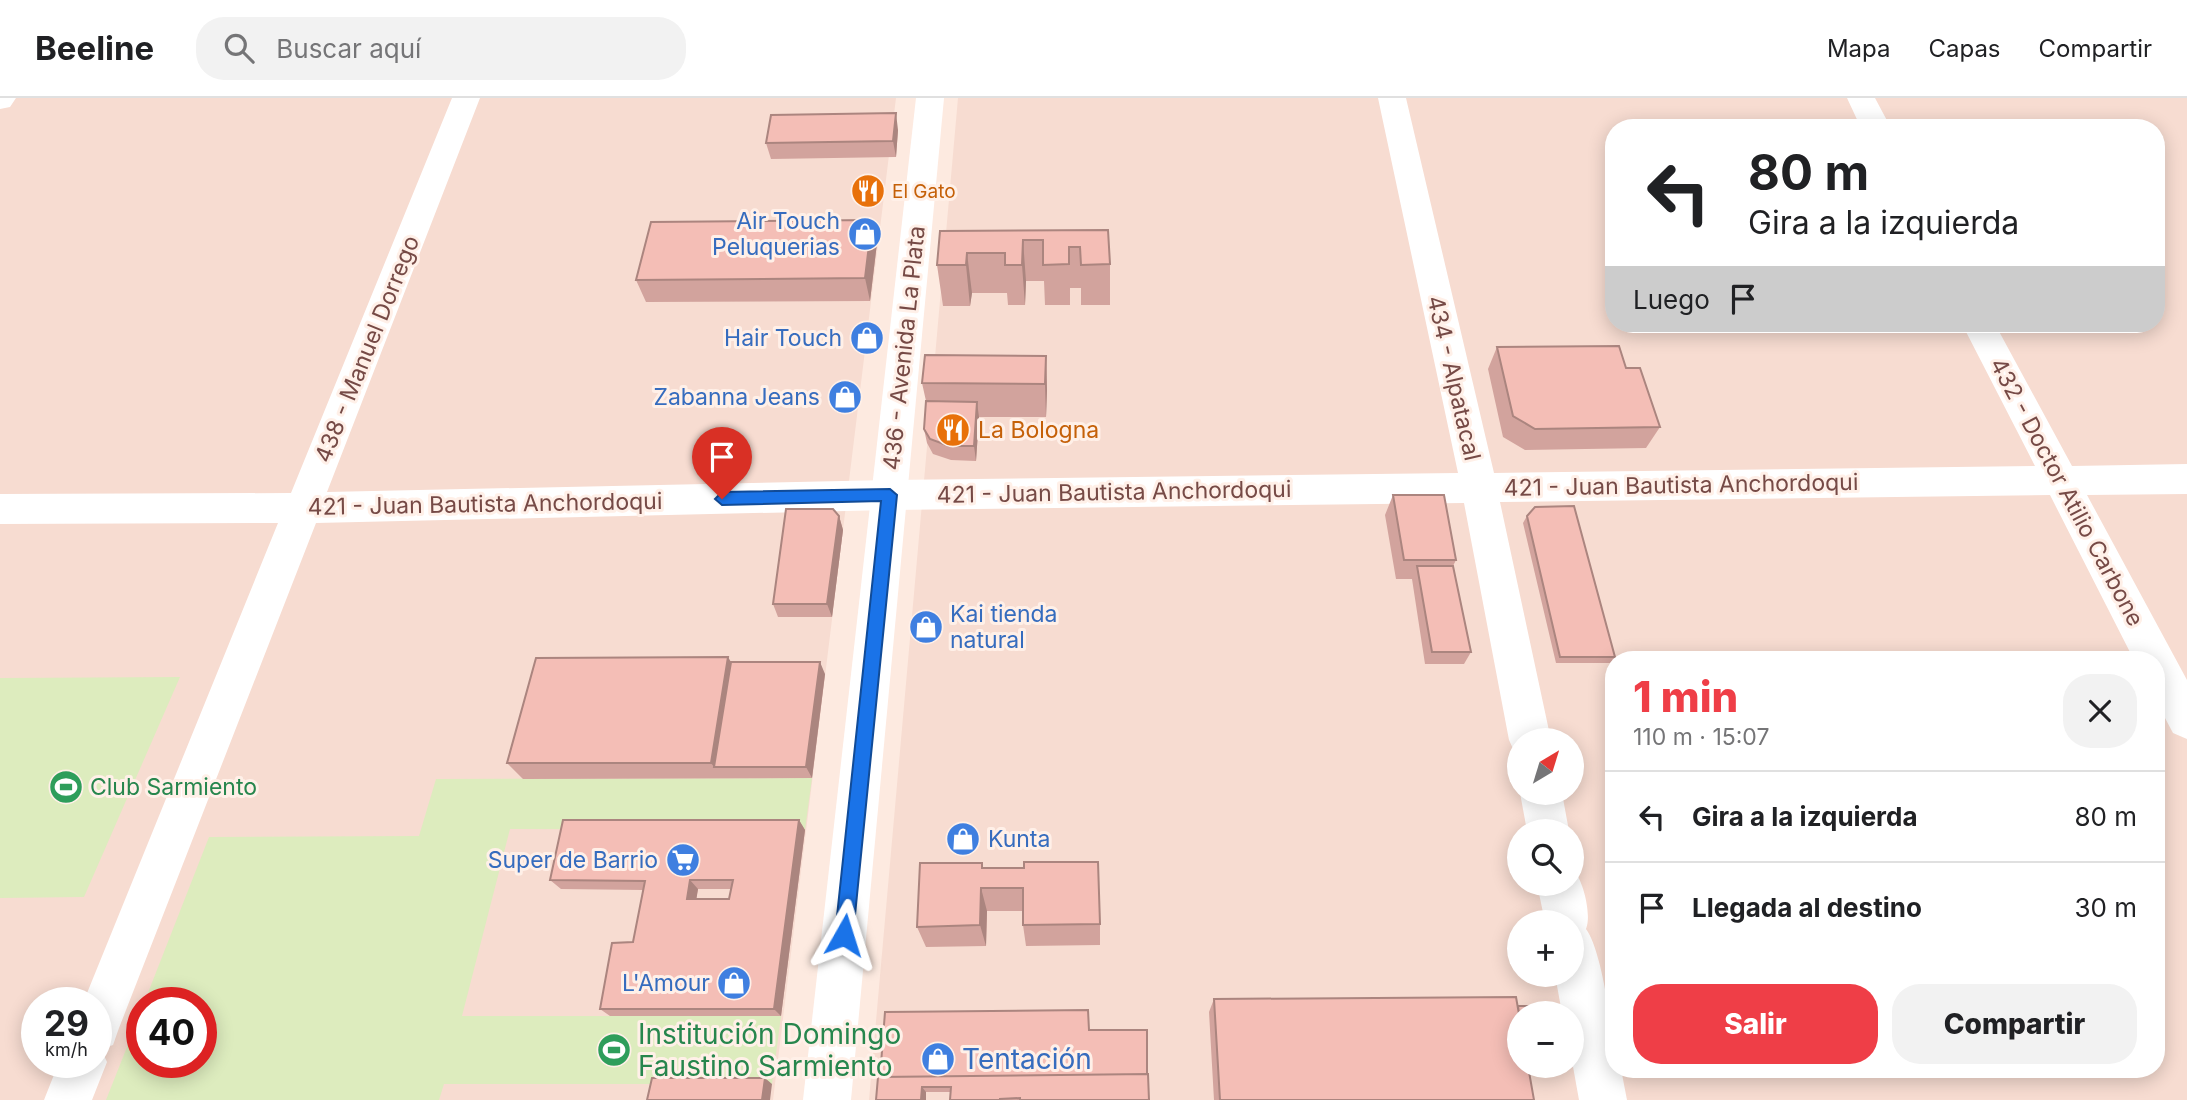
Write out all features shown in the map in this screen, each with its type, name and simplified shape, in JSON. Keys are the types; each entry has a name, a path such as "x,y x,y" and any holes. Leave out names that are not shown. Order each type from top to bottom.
{"street":[{"name":"438 - Manuel Dorrego","path":"112,988 466,98"},
{"name":"436 - Avenida La Plata","path":"827,1100 930,98"},
{"name":"434 - Alpatacal","path":"1392,98 1479,488 1528,728"},
{"path":"1861,98 1872,119"},
{"name":"432 - Doctor Atilio Carbone","path":"1984,333 2151,651"},
{"name":"421 - Juan Bautista Anchordoqui","path":"0,509 304,508 890,495 2187,479"},
{"name":"432 - Doctor Atilio Carbone","path":"2165,678 2187,720"},
{"path":"1580,987 1602,1100"},
{"path":"68,1100 77,1078"}],"shaded area":[{"path":"0,98 896,98 773,1100 0,1100"},
{"path":"958,98 2187,98 2187,1100 869,1100"}],"green space":[{"name":"Club Sarmiento","path":"180,677 84,897 0,898 0,678"},
{"path":"812,778 805,830 510,829 462,1016 781,1016 772,1084 444,1084 439,1100 106,1100 126,1049 126,1078 217,1078 217,987 150,987 209,837 419,836 436,779"}],"building":[{"path":"896,113 893,141 766,143 771,115"},
{"path":"872,220 865,278 636,280 651,222"},
{"path":"1108,230 1110,264 1081,265 1080,247 1069,247 1069,264 1043,265 1043,240 1023,240 1022,265 1005,265 1005,253 967,253 966,265 937,265 940,231"},
{"path":"1619,346 1626,368 1640,368 1660,427 1535,429 1513,416 1497,347"},
{"path":"925,355 1046,356 1045,384 922,383"},
{"name":"La Bologna","path":"926,401 977,402 974,446 949,446 930,439 924,429"},
{"path":"1393,495 1444,495 1456,560 1404,560"},
{"path":"1574,506 1613,651 1605,651 1605,657 1560,657 1527,516 1535,507"},
{"path":"786,509 833,509 839,516 827,604 773,604"},
{"path":"1417,566 1453,566 1471,652 1432,652"},
{"path":"728,657 711,763 507,763 536,658"},
{"path":"731,662 820,662 806,767 714,767"},
{"path":"563,820 799,820 774,1009 600,1009 612,943 633,942 645,881 550,880","holes":["690,880 733,880 729,899 687,899"]},
{"path":"1024,862 1098,862 1100,924 1023,925 1023,888 981,888 980,925 917,927 920,863 982,863 982,868 1024,868"},
{"path":"1516,997 1517,1001 1507,1001 1507,1078 1530,1078 1534,1100 1220,1100 1214,999"},
{"path":"1088,1010 1089,1030 1147,1030 1147,1074 880,1077 885,1012"},
{"path":"1148,1074 1149,1100 950,1100 951,1087 922,1087 921,1100 876,1100 878,1077"},
{"path":"652,1078 765,1078 762,1100 647,1100"}],"place":[{"name":"El Gato","path":"868,191"},
{"name":"Air Touch Peluquerias","path":"865,234"},
{"name":"Hair Touch","path":"867,338"},
{"name":"Zabanna Jeans","path":"845,397"},
{"name":"La Bologna","path":"953,430"},
{"name":"Kai tienda natural","path":"926,627"},
{"name":"Club Sarmiento","path":"66,787"},
{"name":"Kunta","path":"963,839"},
{"name":"Super de Barrio","path":"683,860"},
{"name":"L'Amour","path":"734,983"},
{"name":"Institución Domingo Faustino Sarmiento","path":"614,1050"},
{"name":"Tentación","path":"938,1059"}],"route":[{"path":"722,499 890,495 844,935"}]}
